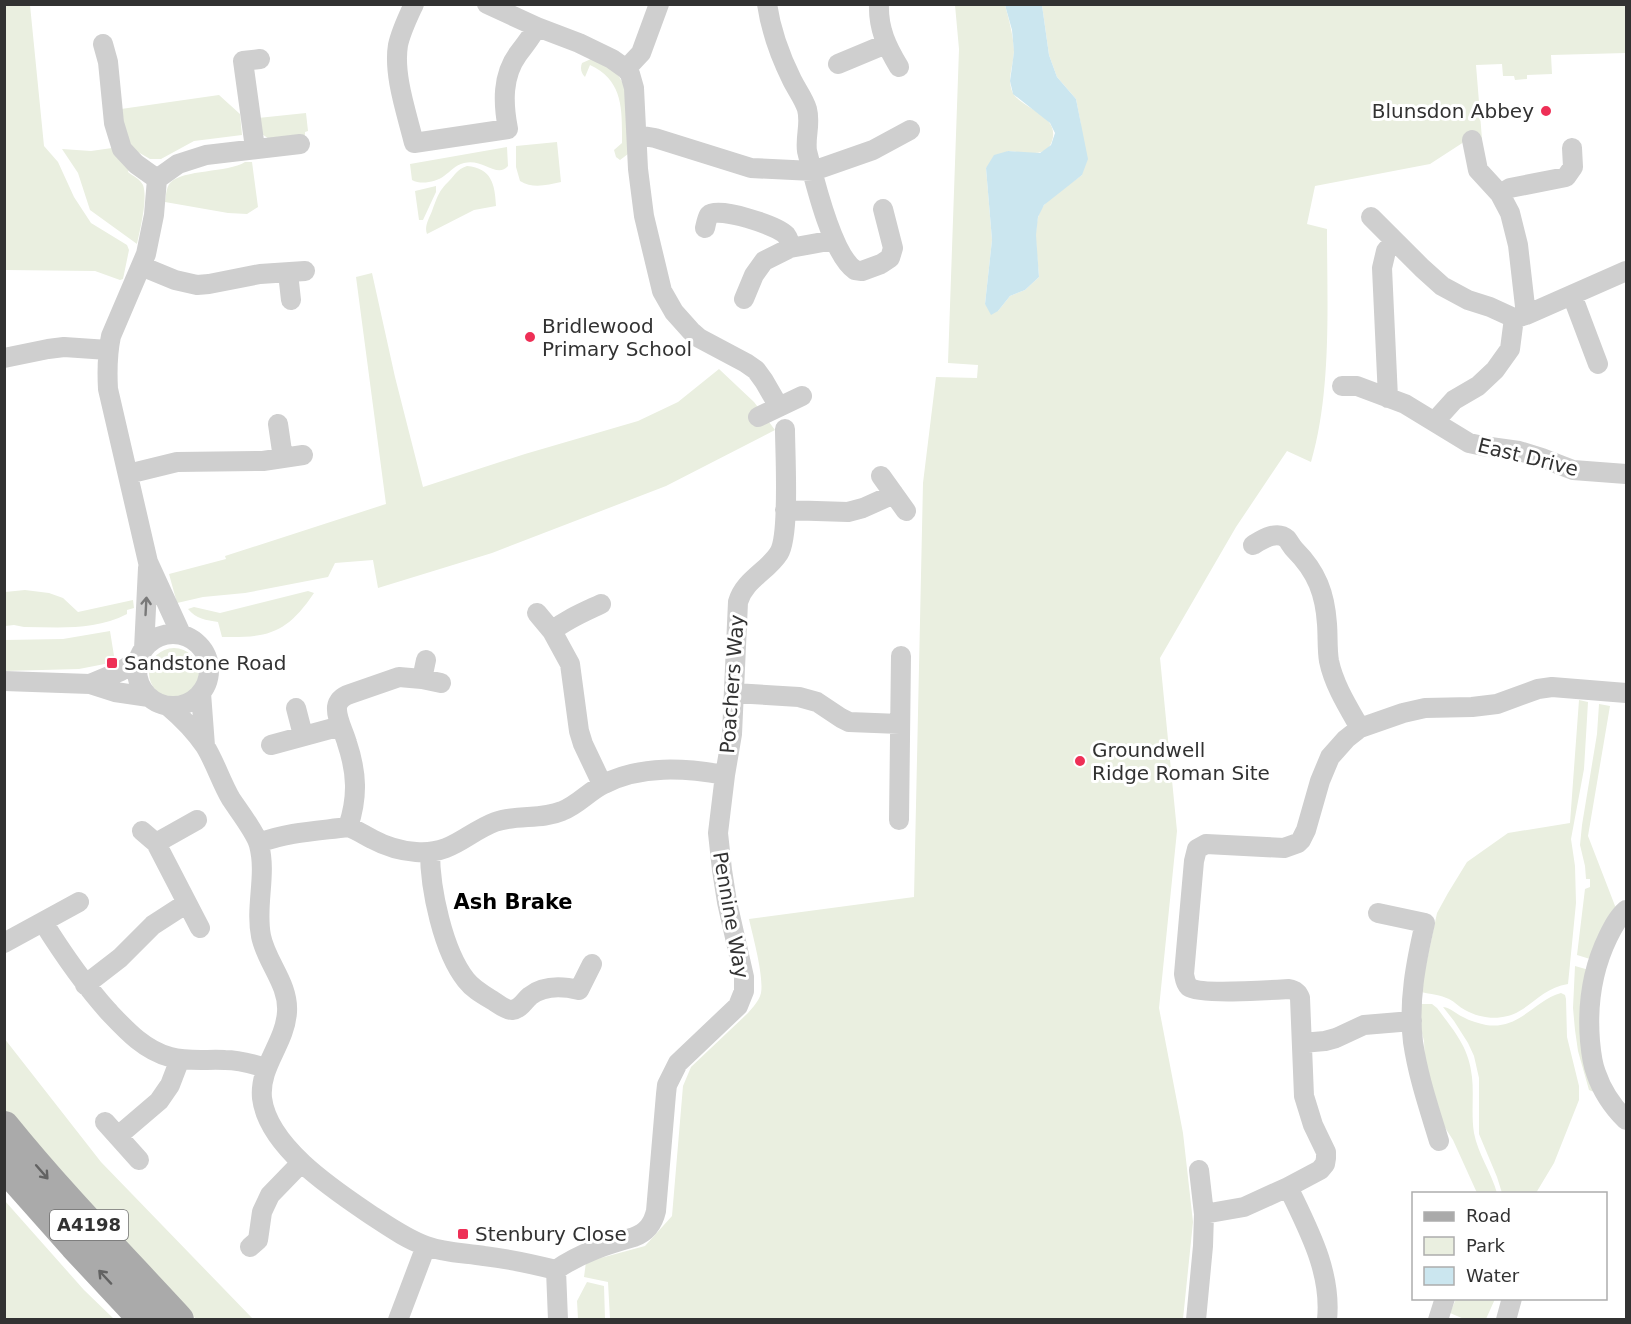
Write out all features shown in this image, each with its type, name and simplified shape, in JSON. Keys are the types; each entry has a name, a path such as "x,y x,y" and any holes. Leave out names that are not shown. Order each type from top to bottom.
{"main road":[{"name":"A4198","path":"4,1127 83,1219 178,1320"},
{"name":"A4198","path":"4,1165 145,1320"}],"street":[{"path":"414,4 401,34 397,57 399,81 414,143 508,129 504,104 507,78 517,56 537,27"},
{"path":"626,69 641,53 659,4"},
{"path":"767,4 775,40 792,81 806,105 810,119 806,144 834,240 845,261 855,270 881,264 890,258 893,248 883,209"},
{"path":"879,4 880,24 886,44 899,67"},
{"path":"498,7 537,27 612,59 630,74 634,88 638,169 644,216 666,300 691,331 756,370 779,407"},
{"path":"103,44 108,62 114,123 120,144 127,156 157,179"},
{"path":"838,64 886,44"},
{"path":"255,148 243,61 260,59"},
{"path":"637,135 655,138 751,168 813,171 873,150 910,130"},
{"path":"1435,422 1454,400 1478,386 1495,370 1510,349 1520,316 1518,245 1510,213 1500,194 1478,170 1472,140"},
{"path":"181,634 148,562 108,389 106,368 108,350 115,325 141,266 152,228 157,179 178,164 198,157 220,152 300,144"},
{"path":"1500,194 1510,188 1566,177 1573,167 1572,148"},
{"path":"705,228 711,213 737,216 777,229 788,237 790,248"},
{"path":"1371,217 1442,286 1468,300 1520,316 1626,271"},
{"path":"744,299 754,275 764,261 790,248 834,240"},
{"path":"1388,398 1382,268 1386,251 1394,241"},
{"path":"141,266 175,280 197,285 245,276 296,272 291,300"},
{"path":"1572,295 1598,364"},
{"path":"4,358 64,347 108,350"},
{"name":"East Drive","path":"1342,386 1358,386 1405,404 1469,443 1519,451 1572,470 1626,474"},
{"path":"758,417 802,396"},
{"path":"278,424 283,459"},
{"name":"Poachers Way","path":"725,775 732,734 740,597 750,583 778,555 785,536 785,429"},
{"path":"128,474 177,462 249,462 303,455"},
{"path":"880,476 906,511"},
{"path":"785,510 854,511 894,494"},
{"path":"1253,545 1273,535 1281,535 1308,563 1314,573 1324,601 1328,651 1333,676 1360,728"},
{"path":"148,562 141,654 137,666 139,680 144,692 168,706 205,746 230,796 259,843 262,862 258,909 261,937 284,991 287,1012 280,1041 263,1079 265,1109 274,1129 301,1163 399,1233 426,1246 525,1262 556,1270 558,1320"},
{"path":"552,631 575,615 601,604"},
{"path":"537,614 552,631 570,664 579,730 603,784"},
{"path":"90,684 121,671 141,654 152,640 163,635 181,634 199,644 207,657 210,667 209,676 201,693 186,704 168,706"},
{"path":"899,820 901,656"},
{"path":"348,827 355,799 355,778 353,763 341,726 338,702 344,696 393,678 405,677 432,681 426,660"},
{"path":"4,681 90,684 115,692 149,697"},
{"path":"1204,1214 1244,1208 1288,1187 1320,1170 1325,1164 1326,1152 1313,1125 1304,1096 1301,1002 1298,993 1294,990 1207,991 1192,989 1185,981 1197,849 1206,844 1289,848 1298,843 1306,830 1320,781 1330,757 1346,739 1360,728 1425,708 1497,704 1538,689 1552,687 1626,693"},
{"path":"201,693 205,746"},
{"path":"734,693 799,697 817,702 849,722 900,724"},
{"path":"296,708 303,735"},
{"path":"271,745 341,726"},
{"path":"259,843 277,837 348,827 392,848 416,853 438,851 455,845 483,828 504,819 561,812 616,778 651,770 725,775"},
{"name":"Pennine Way","path":"556,1270 570,1260 590,1251 634,1237 650,1226 657,1211 666,1094 670,1079 678,1063 732,1013 744,991 744,977 727,902 719,847 719,822 725,775"},
{"path":"197,820 149,837 200,928"},
{"path":"429,852 433,891 453,959 460,972 479,992 511,1010 541,990 565,987 586,994 592,964"},
{"path":"4,943 79,902"},
{"path":"85,985 120,958 153,925 187,903"},
{"path":"1626,910 1618,919 1599,956 1588,1021 1595,1072 1613,1105 1626,1120"},
{"path":"1378,913 1425,923 1412,998 1413,1040 1418,1069 1439,1141"},
{"path":"43,922 68,963 85,985 140,1042 158,1053 180,1059 226,1060 266,1068"},
{"path":"1302,1043 1336,1038 1364,1025 1412,1021"},
{"path":"139,1160 112,1129 159,1101 170,1085 180,1059"},
{"path":"250,1247 258,1240 262,1212 270,1195 301,1163"},
{"path":"1196,1320 1204,1214 1199,1170"},
{"path":"1288,1187 1322,1267 1327,1290 1327,1320"},
{"path":"398,1320 426,1246"},
{"path":"1438,1320 1445,1300"},
{"path":"1506,1320 1512,1300"}],"green space":[{"path":"5,4 30,5 44,146 58,162 74,197 91,223 127,245 129,250 123,279 95,271 5,270"},
{"path":"955,5 1005,5 1014,50 1010,76 1012,91 1022,103 1051,124 1053,132 1052,141 1045,150 1033,153 1008,151 986,168 992,240 985,304 998,311 1010,296 1025,290 1039,277 1036,229 1040,211 1053,197 1082,175 1081,125 1076,99 1057,77 1049,55 1042,5 1626,5 1626,53 1551,55 1552,74 1527,75 1527,79 1515,80 1514,76 1503,76 1502,64 1476,65 1482,139 1467,140 1430,164 1315,186 1307,224 1327,229 1327,346 1322,406 1311,462 1287,451 1236,527 1160,658 1177,831 1159,1008 1183,1133 1193,1222 1183,1319 610,1319 608,1282 584,1277 586,1262 645,1246 672,1216 683,1086 691,1067 748,1013 761,993 760,967 749,919 914,897 923,483 936,377 977,378 978,365 948,363 959,49"},
{"path":"591,59 616,71 626,89 628,154 620,160 616,157 614,150 622,143 619,98 609,79 590,65 585,77 581,70 582,63"},
{"path":"219,95 240,114 242,135 194,141 161,159 150,159 131,148 120,117 121,109"},
{"path":"306,113 308,131 305,132 305,137 269,139 262,134 258,118"},
{"path":"557,142 561,182 535,186 520,181 516,167 516,146"},
{"path":"507,147 508,166 504,169 494,169 471,162 456,167 433,181 424,183 412,180 410,164"},
{"path":"112,148 130,168 128,172 143,185 144,206 137,244 90,210 78,173 62,149 91,151"},
{"path":"252,162 258,207 247,214 165,202 169,185 176,179"},
{"path":"467,166 475,167 487,174 495,191 496,206 474,210 427,234 427,222 440,191 456,172"},
{"path":"436,186 436,192 423,220 419,220 415,191"},
{"path":"372,273 423,487 638,421 678,402 719,369 754,402 775,430 666,486 492,553 378,588 373,560 335,563 328,577 177,603 169,574 226,559 225,556 386,504 356,277"},
{"path":"25,590 49,593 63,598 78,612 133,600 134,608 115,619 89,626 5,626 5,592"},
{"path":"308,591 314,593 295,617 276,630 252,636 222,637 218,622 198,617 188,609 194,607 220,613"},
{"path":"110,631 115,662 79,669 5,671 4,640 63,639"},
{"path":"169,648 179,648 192,655 199,668 199,678 192,691 179,698 169,698 160,694 153,687 149,678 149,668 153,659 160,652"},
{"path":"1579,700 1588,702 1584,769 1571,839 1575,866 1576,903 1568,984 1549,991 1516,1013 1494,1018 1479,1016 1463,1009 1451,1000 1421,992 1437,913 1467,862 1508,833 1570,823"},
{"path":"1599,704 1610,706 1588,836 1617,911 1590,959 1577,955 1585,889 1590,887 1590,879 1586,879 1580,845 1597,734"},
{"path":"1575,966 1589,970 1599,1094 1589,1090 1578,1051 1573,1008"},
{"path":"1561,993 1565,995 1567,1037 1579,1086 1579,1100 1554,1163 1537,1192 1502,1192 1479,1134 1479,1078 1474,1056 1468,1043 1443,1007 1474,1022 1498,1025 1517,1019"},
{"path":"1421,1004 1432,1004 1449,1024 1464,1048 1472,1077 1474,1133 1497,1192 1477,1192 1453,1140 1442,1123 1425,1065 1424,1041 1420,1025"},
{"path":"4,1038 101,1162 253,1319 196,1319 77,1197 5,1110"},
{"path":"5,1201 84,1290 114,1319 5,1319"},
{"path":"587,1282 604,1286 605,1319 578,1319 577,1301"},
{"path":"1456,1300 1495,1300 1486,1319 1464,1319 1450,1313"}],"water":[{"path":"1005,5 1042,5 1049,55 1057,77 1076,99 1088,159 1082,175 1044,205 1038,217 1036,235 1039,277 1025,290 1010,296 998,311 991,315 985,304 992,240 986,168 994,155 1008,151 1040,153 1051,145 1055,133 1050,123 1013,94 1010,81 1014,52 1012,30"}],"place":[{"name":"Blunsdon Abbey","path":"1546,111"},
{"name":"Bridlewood Primary School","path":"530,337"},
{"name":"Sandstone Road","path":"112,663"},
{"name":"Groundwell Ridge Roman Site","path":"1080,761"},
{"name":"Stenbury Close","path":"463,1234"}],"district":[{"name":"Ash Brake","path":"513,902"}]}
